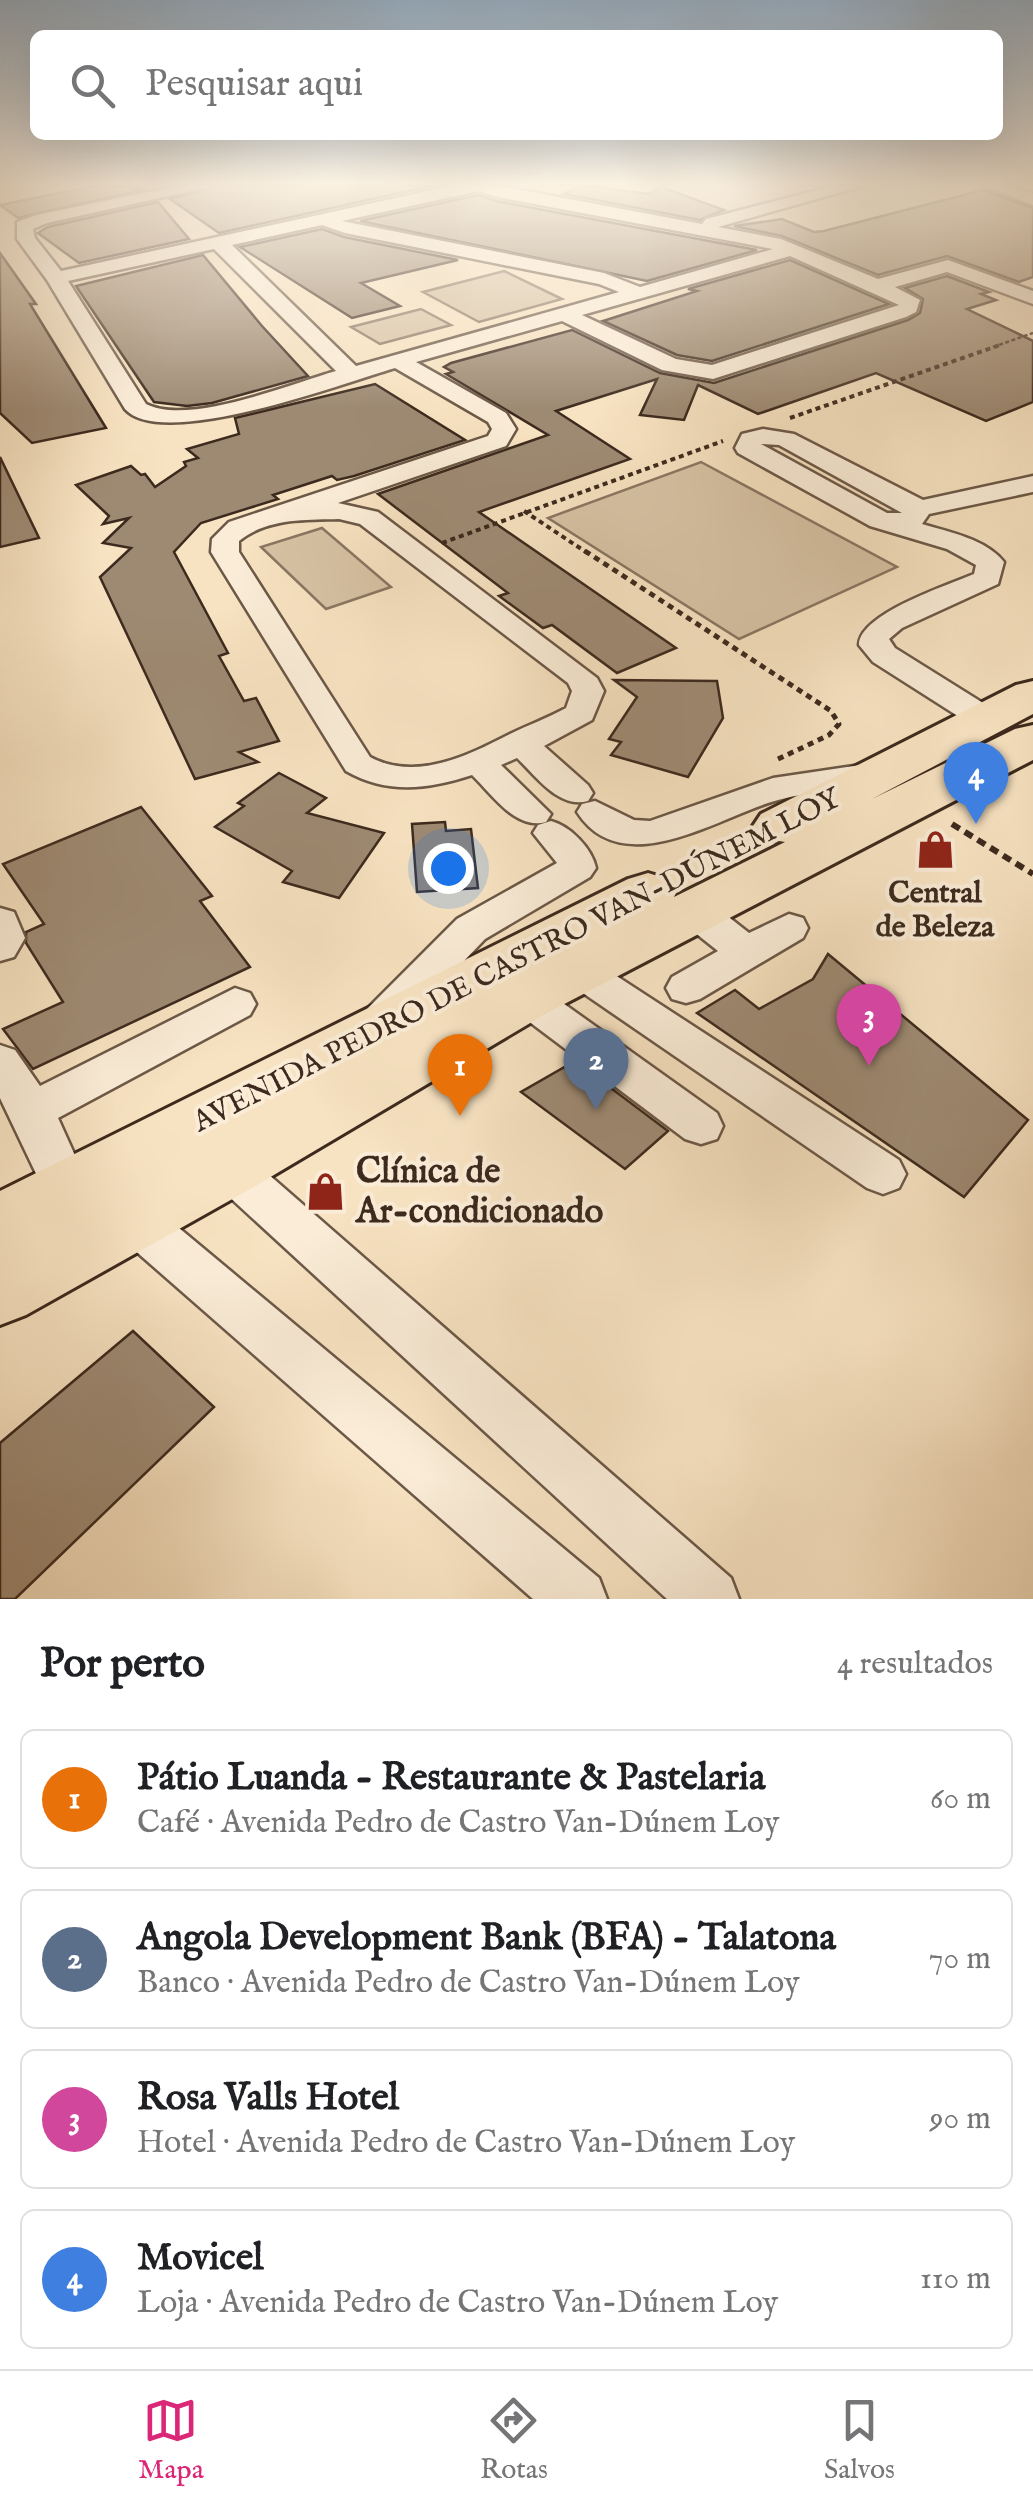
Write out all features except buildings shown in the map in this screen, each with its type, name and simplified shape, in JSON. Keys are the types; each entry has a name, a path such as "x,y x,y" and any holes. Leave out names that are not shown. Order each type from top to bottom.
{"highway":[{"name":"AVENIDA PEDRO DE CASTRO VAN-DÚNEM LOY","path":"0,1291 551,984 693,910 1010,730 1033,695"},
{"name":"AVENIDA PEDRO DE CASTRO VAN-DÚNEM LOY","path":"0,1226 890,771 1010,730"}],"street":[{"path":"42,260 138,409 164,419 208,414 758,260"},
{"path":"56,278 141,260"},
{"path":"235,260 352,374"},
{"path":"506,260 604,279 638,293"},
{"path":"563,314 670,365 713,372 909,308 910,300 816,260"},
{"path":"880,285 948,266 1033,298"},
{"path":"288,512 339,511 369,518 582,678 588,690 581,713 476,760 426,777 371,772 358,764 226,552 226,538 239,528 497,442 504,429 498,418 398,361"},
{"path":"957,543 887,522 750,451 748,442 763,436 785,439 917,509 957,543 990,562 988,578 880,628 874,645 1010,730"},
{"path":"369,518 365,498 379,481"},
{"path":"917,509 1033,484"},
{"path":"887,522 912,520 917,517 917,509"},
{"path":"518,742 586,803 620,829 636,834 654,833 773,788 890,771"},
{"path":"366,1037 471,929 578,868 576,860 542,823 476,760"},
{"path":"693,910 747,952"},
{"path":"0,922 5,938 0,947"},
{"path":"686,988 789,928"},
{"path":"551,984 700,1126"},
{"path":"551,984 883,1174"},
{"path":"32,1111 235,1004"},
{"path":"0,1062 32,1111 68,1191"},
{"path":"228,1167 710,1599"},
{"path":"132,1218 578,1599"}],"path":[{"path":"524,511 831,711 838,724 828,735 757,769"},
{"path":"952,824 1033,874"}],"shaded area":[{"path":"504,271 562,299 479,322 423,292"},
{"path":"421,309 451,325 380,344 351,327"},
{"path":"701,462 897,567 739,639 548,518"},
{"path":"322,528 391,587 326,609 261,547"}],"place":[{"name":"Movicel","path":"976,824"},
{"name":"Central de Beleza","path":"935,850"},
{"name":"Rosa Valls Hotel","path":"869,1066"},
{"name":"Angola Development Bank (BFA) - Talatona","path":"596,1110"},
{"name":"Pátio Luanda - Restaurante & Pastelaria","path":"460,1116"},
{"name":"Clínica de Ar-condicionado","path":"326,1192"}]}
